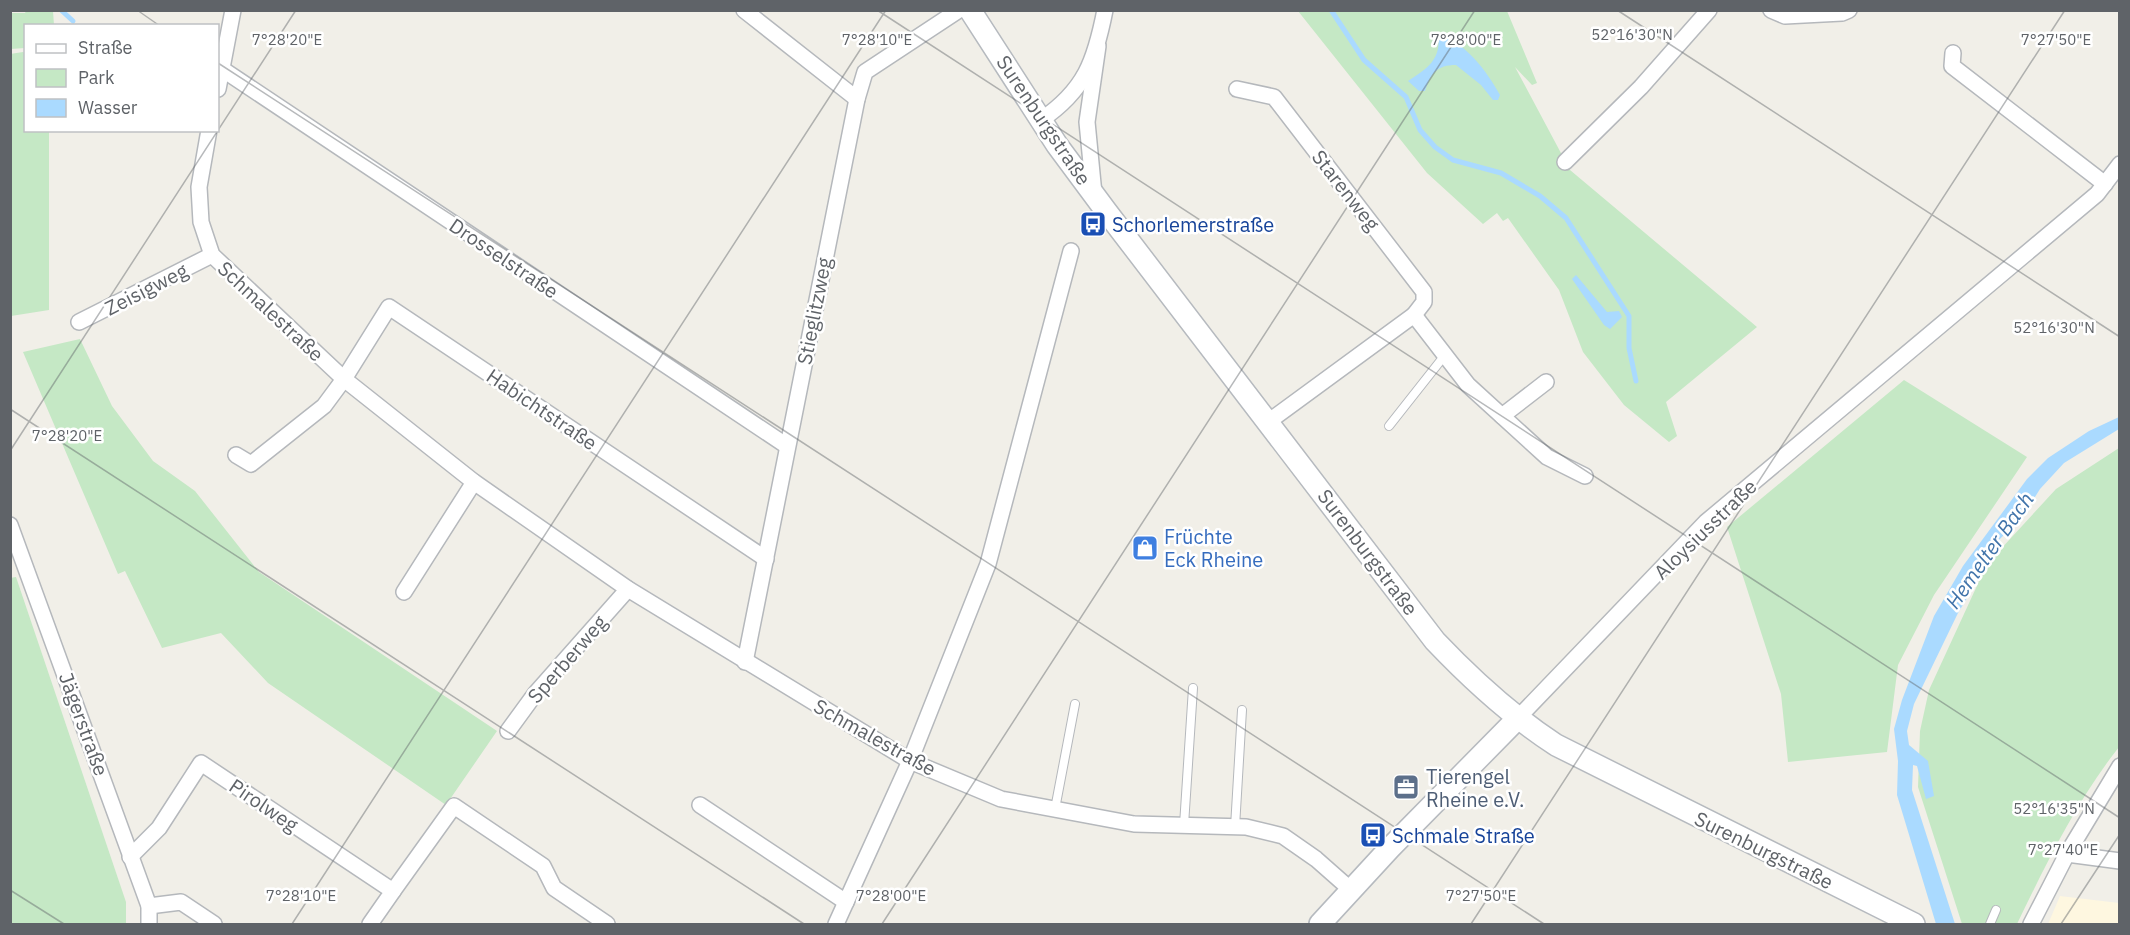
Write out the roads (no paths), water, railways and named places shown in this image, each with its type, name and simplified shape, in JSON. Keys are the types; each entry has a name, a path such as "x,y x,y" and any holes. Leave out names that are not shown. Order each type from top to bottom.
{"street":[{"path":"219,84 232,10"},
{"path":"744,10 857,99"},
{"name":"Stieglitzweg","path":"745,662 857,99 865,72 959,10"},
{"name":"Surenburgstraße","path":"970,10 1041,120 1094,194 1435,640 1475,683 1517,719 1557,745 1914,924"},
{"path":"1094,194 1087,122 1105,10"},
{"path":"1565,162 1641,87 1709,10"},
{"path":"1771,10 1785,16 1842,14 1849,10"},
{"path":"1041,120 1067,100 1085,79 1098,46"},
{"path":"1953,53 1952,66 2105,184"},
{"name":"Drosselstraße","path":"222,69 787,446"},
{"name":"Starenweg","path":"1237,89 1274,97 1424,292 1424,302 1414,315"},
{"name":"Schmalestraße","path":"209,132 199,187 201,222 212,255 345,379 474,482 628,590 910,760 1001,799 1055,811 1134,824 1234,827 1283,836 1316,859 1350,889"},
{"name":"Aloysiusstraße","path":"1320,924 1350,889 1706,522 2097,194 2120,164"},
{"path":"836,924 910,760 988,564 1071,251"},
{"name":"Zeisigweg","path":"79,322 212,255"},
{"name":"Habichtstraße","path":"345,379 388,307 766,559"},
{"path":"1268,422 1414,315 1468,385 1548,457 1585,476"},
{"path":"236,455 251,464 324,406 345,379"},
{"path":"1502,416 1546,382"},
{"path":"404,592 474,482"},
{"name":"Jägerstraße","path":"10,525 149,906 149,924"},
{"name":"Sperberweg","path":"508,731 542,686 628,590"},
{"name":"Pirolweg","path":"130,857 159,828 201,763 393,891"},
{"path":"2031,924 2067,854 2120,766"},
{"path":"700,805 846,902"},
{"path":"370,924 454,806 543,866 554,888 608,924"},
{"path":"2067,854 2120,861"},
{"path":"149,906 181,902 214,924"}],"lane":[{"path":"1389,426 1445,355"},
{"path":"1184,825 1193,688"},
{"path":"1055,811 1075,704"},
{"path":"1234,827 1242,710"},
{"path":"1990,924 1996,910"}],"water":[{"path":"1438,34 1458,44 1474,58 1500,95 1498,100 1493,100 1481,85 1456,65 1439,68 1430,79 1425,91 1419,91 1408,81 1432,62 1438,50"},
{"path":"1576,275 1607,312 1619,311 1622,317 1610,329 1604,325 1572,279"},
{"name":"Hemelter Bach","path":"2119,417 2119,429 2064,463 2040,489 2025,513 1998,541 1993,555 1958,613 1914,704 1907,731 1909,745 1928,761 1934,796 1926,799 1917,766 1913,765 1912,790 1955,924 1936,924 1897,795 1898,761 1894,729 1902,700 1934,616 1963,566 2027,479 2048,458 2089,431"}],"waterway":[{"path":"61,10 73,21"},
{"path":"1331,10 1364,60 1406,97 1420,130 1435,147 1453,160 1501,173 1540,196 1566,218 1629,316 1629,348 1636,381"}],"place":[{"name":"Schorlemerstraße","path":"1093,224"},
{"name":"Früchte Eck Rheine","path":"1145,548"},
{"name":"Tierengel Rheine e.V.","path":"1406,787"},
{"name":"Schmale Straße","path":"1373,835"}]}
